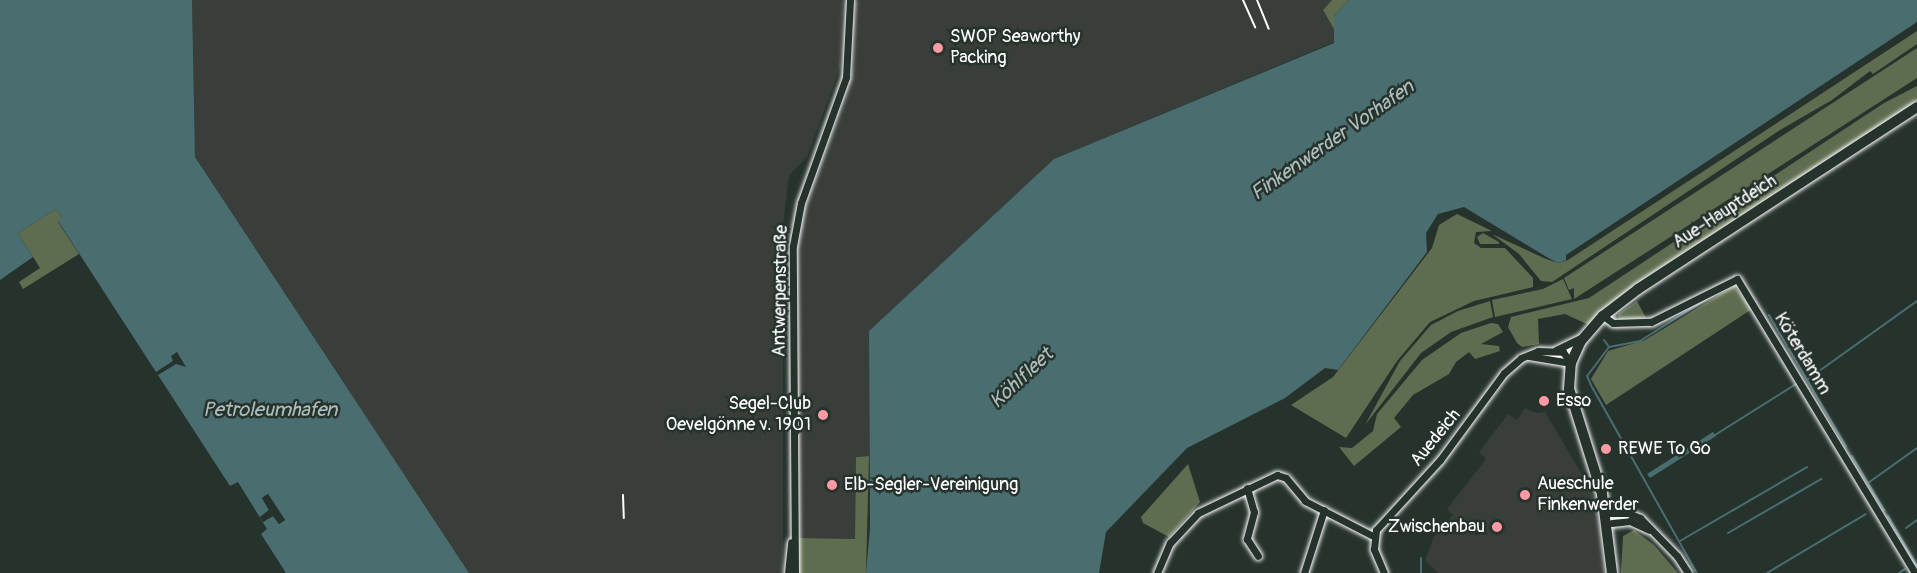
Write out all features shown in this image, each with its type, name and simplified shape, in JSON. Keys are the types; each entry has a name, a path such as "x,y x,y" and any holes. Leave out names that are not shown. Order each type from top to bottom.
{"street":[{"name":"Antwerpenstraße","path":"795,573 793,246 801,202 846,77 850,0"},
{"name":"Aue-Hauptdeich","path":"1571,363 1583,336 1603,316 1653,279 1917,107"},
{"name":"Köterdamm","path":"1603,316 1613,323 1651,322 1737,279 1915,573"},
{"path":"1554,351 1583,336"},
{"path":"1521,358 1533,352 1554,351 1566,354 1571,363 1569,389 1606,513 1612,570"},
{"path":"1521,358 1541,356 1571,363"},
{"name":"Auedeich","path":"1373,536 1521,358"},
{"path":"1157,573 1177,535 1204,509 1247,488 1282,475 1300,498 1373,536 1384,573"},
{"path":"1247,488 1254,512 1247,539 1258,556"},
{"path":"1304,573 1324,510"},
{"path":"1606,513 1612,523 1612,570"},
{"path":"1606,513 1634,515 1657,535 1688,573"},
{"name":"Antwerpenstraße","path":"788,573 795,519"},
{"path":"1612,523 1630,521 1657,535"}],"shaded area":[{"path":"192,0 843,0 840,67 807,157 789,176 783,225 783,573 469,573 195,157"},
{"path":"856,0 1332,0 1323,10 1334,29 1334,42 1054,159 869,331 869,456 856,457 855,539 798,538 797,244 802,215 844,106 854,68"},
{"name":"Aueschule Finkenwerder","path":"1525,408 1535,413 1545,412 1590,488 1598,515 1605,573 1438,573 1425,560 1434,537 1453,515 1447,509 1486,459 1479,452 1508,414 1517,420"}],"green space":[{"path":"1332,0 1349,0 1334,16 1334,29 1323,10"},
{"path":"1917,31 1917,44 1873,74 1870,71 1832,100 1780,130 1552,282 1541,281 1519,254 1492,234 1546,259 1558,263 1568,260"},
{"path":"1917,48 1917,78 1574,299 1574,288 1569,290 1564,278"},
{"path":"1917,86 1917,103 1589,325 1565,314 1538,319 1539,344 1522,347 1517,343 1508,327 1511,317 1589,298 1884,103"},
{"path":"56,209 62,218 58,222 79,254 23,289 19,282 40,268 18,233"},
{"path":"1457,214 1492,231 1476,232 1474,243 1481,248 1505,248 1533,278 1533,287 1474,301 1430,322 1397,361 1346,438 1291,405 1333,377 1432,248 1439,225"},
{"path":"1483,233 1499,244 1480,244 1477,237"},
{"path":"1563,279 1572,299 1495,317 1492,300 1543,289"},
{"path":"1734,286 1752,309 1606,405 1591,379 1608,351 1645,340"},
{"path":"1490,301 1493,317 1451,332 1421,353 1365,425 1400,361 1431,325 1458,311"},
{"path":"1637,301 1646,318 1619,320 1618,314"},
{"path":"1491,323 1498,324 1503,332 1481,344 1499,346 1500,351 1475,359 1469,352 1456,362 1449,374 1413,395 1394,418 1401,427 1354,466 1339,447 1352,448 1373,431 1377,414 1422,360 1461,333"},
{"path":"869,456 866,573 798,573 798,538 855,539 856,457"},
{"path":"1188,464 1200,502 1169,537 1143,523 1141,517"},
{"path":"1634,530 1654,545 1678,573 1621,573 1623,536"}],"water":[{"name":"Petroleumhafen","path":"0,0 192,0 195,157 469,573 286,573 261,534 267,529 238,482 230,486 58,221 62,218 56,209 18,233 33,257 0,280","holes":["268,494 285,520 279,524 273,516 263,522 260,517 269,510 262,498"]},
{"path":"1349,0 1917,0 1917,22 1566,255 1566,260 1558,263 1550,259 1464,207 1438,214 1426,233 1427,252 1338,370 1325,368 1285,398 1187,448 1106,532 1099,573 866,573 870,528 869,331 1054,159 1334,43 1334,16"},
{"path":"1713,432 1716,436 1650,478 1647,474"}],"pier":[{"path":"177,352 186,367 176,364 158,375 156,372 173,361 171,356"},
{"path":"268,494 285,520 279,524 273,516 263,522 260,517 269,510 262,498"}],"waterway":[{"path":"1609,347 1640,341 1719,291"},
{"path":"1808,379 1917,301"},
{"path":"1769,315 1846,446"},
{"path":"1604,340 1609,347 1587,376 1697,573"},
{"path":"1715,435 1796,384"},
{"path":"1868,483 1917,448"},
{"path":"1852,456 1884,510"},
{"path":"1680,541 1807,467"},
{"path":"1728,533 1821,479"},
{"path":"1767,573 1866,514"},
{"path":"1888,516 1917,566"},
{"path":"1906,528 1917,520"},
{"path":"1421,558 1421,573"},
{"path":"1899,573 1905,569"}],"railway":[{"path":"1243,0 1255,27"},
{"path":"1257,0 1269,29"},
{"path":"623,495 624,518"}],"place":[{"name":"SWOP Seaworthy Packing","path":"938,48"},
{"name":"Esso","path":"1544,401"},
{"name":"Segel-Club Oevelgönne v. 1901","path":"823,415"},
{"name":"REWE To Go","path":"1606,449"},
{"name":"Elb-Segler-Vereinigung","path":"832,485"},
{"name":"Aueschule Finkenwerder","path":"1525,495"},
{"name":"Zwischenbau","path":"1497,527"}],"water label":[{"name":"Finkenwerder Vorhafen","path":"1332,140"},
{"name":"Köhlfleet","path":"1021,378"}]}
